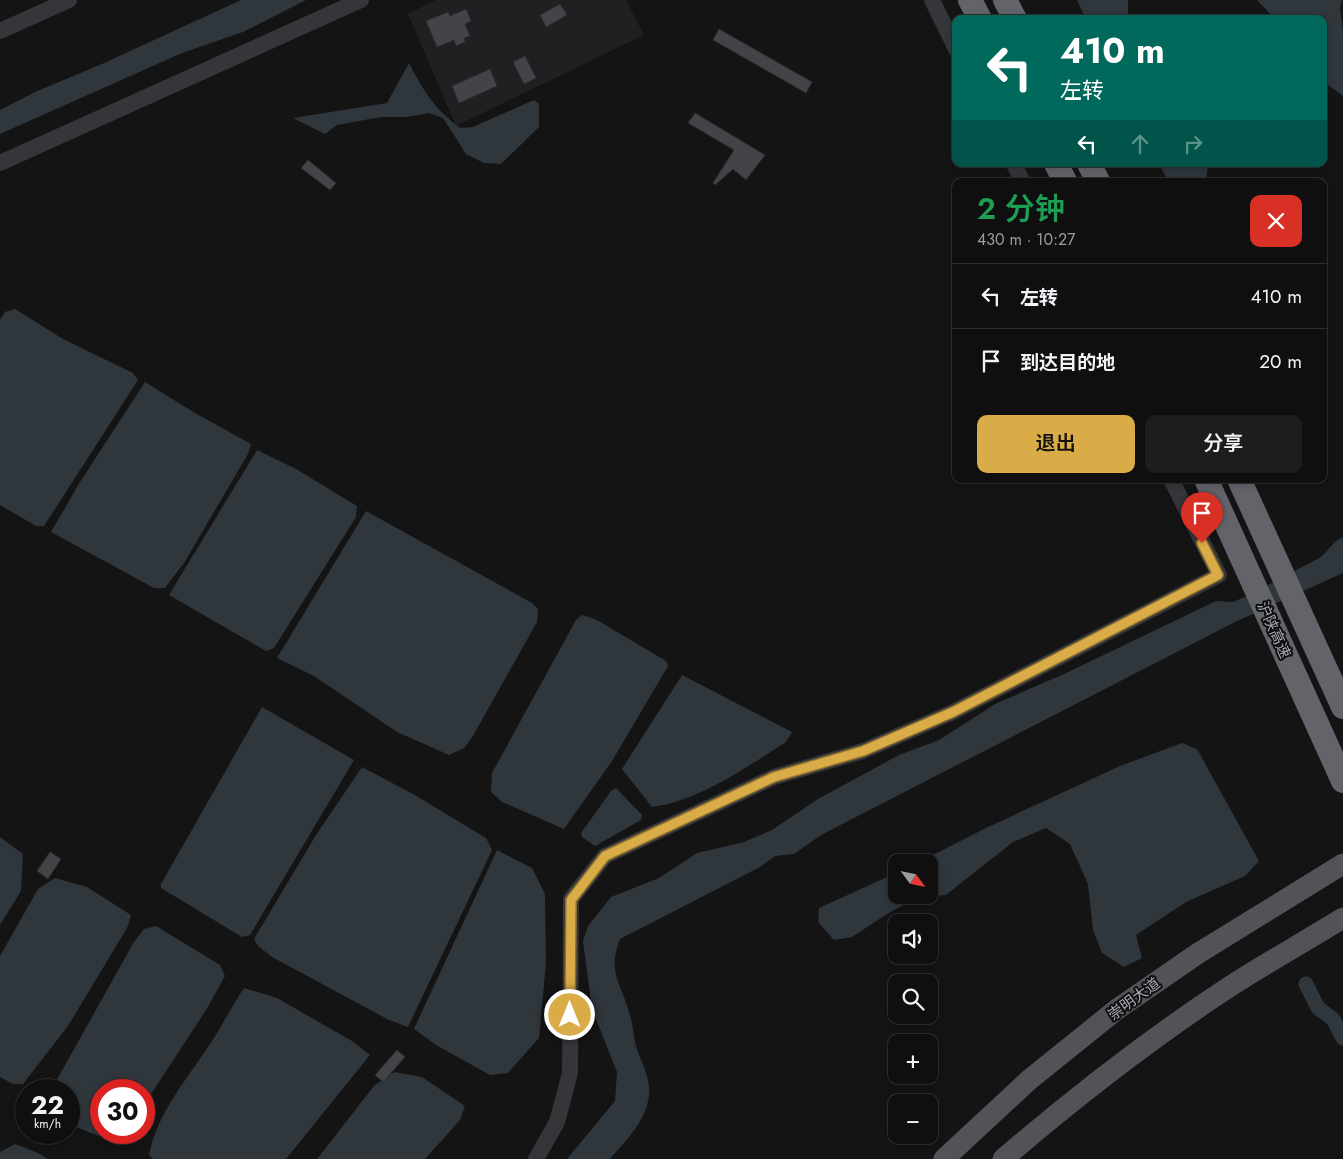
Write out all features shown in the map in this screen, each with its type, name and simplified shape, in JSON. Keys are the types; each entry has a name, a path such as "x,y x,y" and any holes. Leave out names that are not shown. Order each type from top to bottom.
{"highway":[{"path":"970,0 978,15"},
{"path":"1005,0 1013,15"},
{"name":"沪陕高速","path":"1208,483 1343,780"},
{"name":"沪陕高速","path":"1241,483 1343,707"}],"main road":[{"name":"崇明大道","path":"944,1159 1028,1080 1116,1010 1197,954 1343,864"},
{"path":"1003,1159 1057,1113 1147,1044 1224,990 1343,918"}],"street":[{"path":"0,31 69,0"},
{"path":"0,163 361,0"},
{"path":"932,0 952,41"},
{"path":"536,1159 557,1122 570,1073 571,900 605,856 774,777 863,751 953,712 1218,575 1173,483"}],"shaded area":[{"path":"241,0 306,0 243,32 182,53 0,134 0,110 35,92 102,64"},
{"path":"436,0 626,0 644,35 456,126 408,14"},
{"path":"1077,0 1128,0 1128,15 1084,15"},
{"path":"1257,0 1342,0 1340,8 1343,33 1343,96 1327,84 1327,15 1271,15"},
{"path":"409,63 430,99 460,128 473,127 534,100 539,104 539,127 501,164 484,163 466,154 443,118 429,113 407,117 381,117 337,125 325,134 293,118 387,103"},
{"path":"1161,167 1208,167 1206,178 1166,178"},
{"path":"15,309 63,339 133,373 138,380 44,526 36,526 0,505 0,320 5,312"},
{"path":"145,382 195,413 251,444 248,454 184,563 165,588 154,588 51,532 80,482"},
{"path":"257,450 296,469 357,506 356,517 274,648 266,651 169,595"},
{"path":"366,511 532,603 538,609 537,622 473,736 464,748 449,755 397,732 314,676 277,658"},
{"path":"1343,537 1343,573 1235,622 821,835 794,854 775,856 760,867 620,939 616,951 615,969 630,1016 636,1046 648,1080 648,1101 638,1125 610,1159 567,1159 615,1101 617,1072 592,1009 583,941 588,926 611,897 659,878 697,853 744,842 772,830 818,799 899,755 939,740 995,704 1064,674 1216,601 1233,602 1247,596 1321,557 1336,541"},
{"path":"582,615 597,620 666,661 668,666 612,761 564,829 502,802 491,792 492,773 576,620"},
{"path":"682,675 792,732 786,742 722,782 688,798 652,807 622,769"},
{"path":"262,707 354,760 250,935 242,937 161,888 161,884"},
{"path":"1182,743 1197,749 1259,861 1245,876 1186,902 1136,935 1142,958 1124,967 1102,953 1093,930 1088,884 1070,844 1046,828 1013,842 946,895 938,896 938,854 935,854 1120,766"},
{"path":"362,767 413,794 486,838 492,850 408,1027 389,1020 272,957 258,946 254,939 316,835"},
{"path":"616,788 642,815 641,820 595,846 582,837 581,833 611,791"},
{"path":"0,837 23,854 21,891 0,925"},
{"path":"497,850 532,868 545,894 546,963 539,1038 508,1073 490,1075 436,1045 414,1029"},
{"path":"888,877 888,904 905,904 852,937 834,940 818,922 819,908"},
{"path":"55,878 87,887 131,915 127,928 68,1026 27,1079 15,1079 15,1084 13,1084 0,1077 0,956 38,889"},
{"path":"156,926 220,965 225,976 206,1010 155,1088 155,1079 90,1079 90,1132 80,1128 80,1079 57,1079 134,942 144,929"},
{"path":"244,988 277,998 352,1041 370,1055 286,1159 153,1159 149,1155 152,1144 155,1144 155,1135 166,1111"},
{"path":"394,1072 422,1077 465,1106 460,1120 425,1159 317,1159 374,1086"},
{"path":"15,1144 48,1159 0,1159 0,1152"}],"building":[{"path":"560,4 567,15 546,27 540,15"},
{"path":"466,9 471,21 465,24 470,36 464,38 465,42 456,46 454,40 437,47 426,21 448,12 450,16"},
{"path":"719,29 812,82 806,93 713,40"},
{"path":"525,56 536,78 524,84 513,62"},
{"path":"490,69 497,86 459,103 452,86"},
{"path":"695,113 765,155 746,180 733,169 715,185 713,183 734,150 688,123"},
{"path":"308,160 336,183 330,190 301,168"},
{"path":"50,852 61,859 48,879 37,871"},
{"path":"397,1050 405,1057 383,1082 375,1075"}],"waterway":[{"path":"1306,984 1318,1008 1333,1019 1343,1038"}],"route":[{"path":"570,1015 571,900 605,856 774,777 863,751 953,712 1164,604 1218,575 1202,543"}]}
